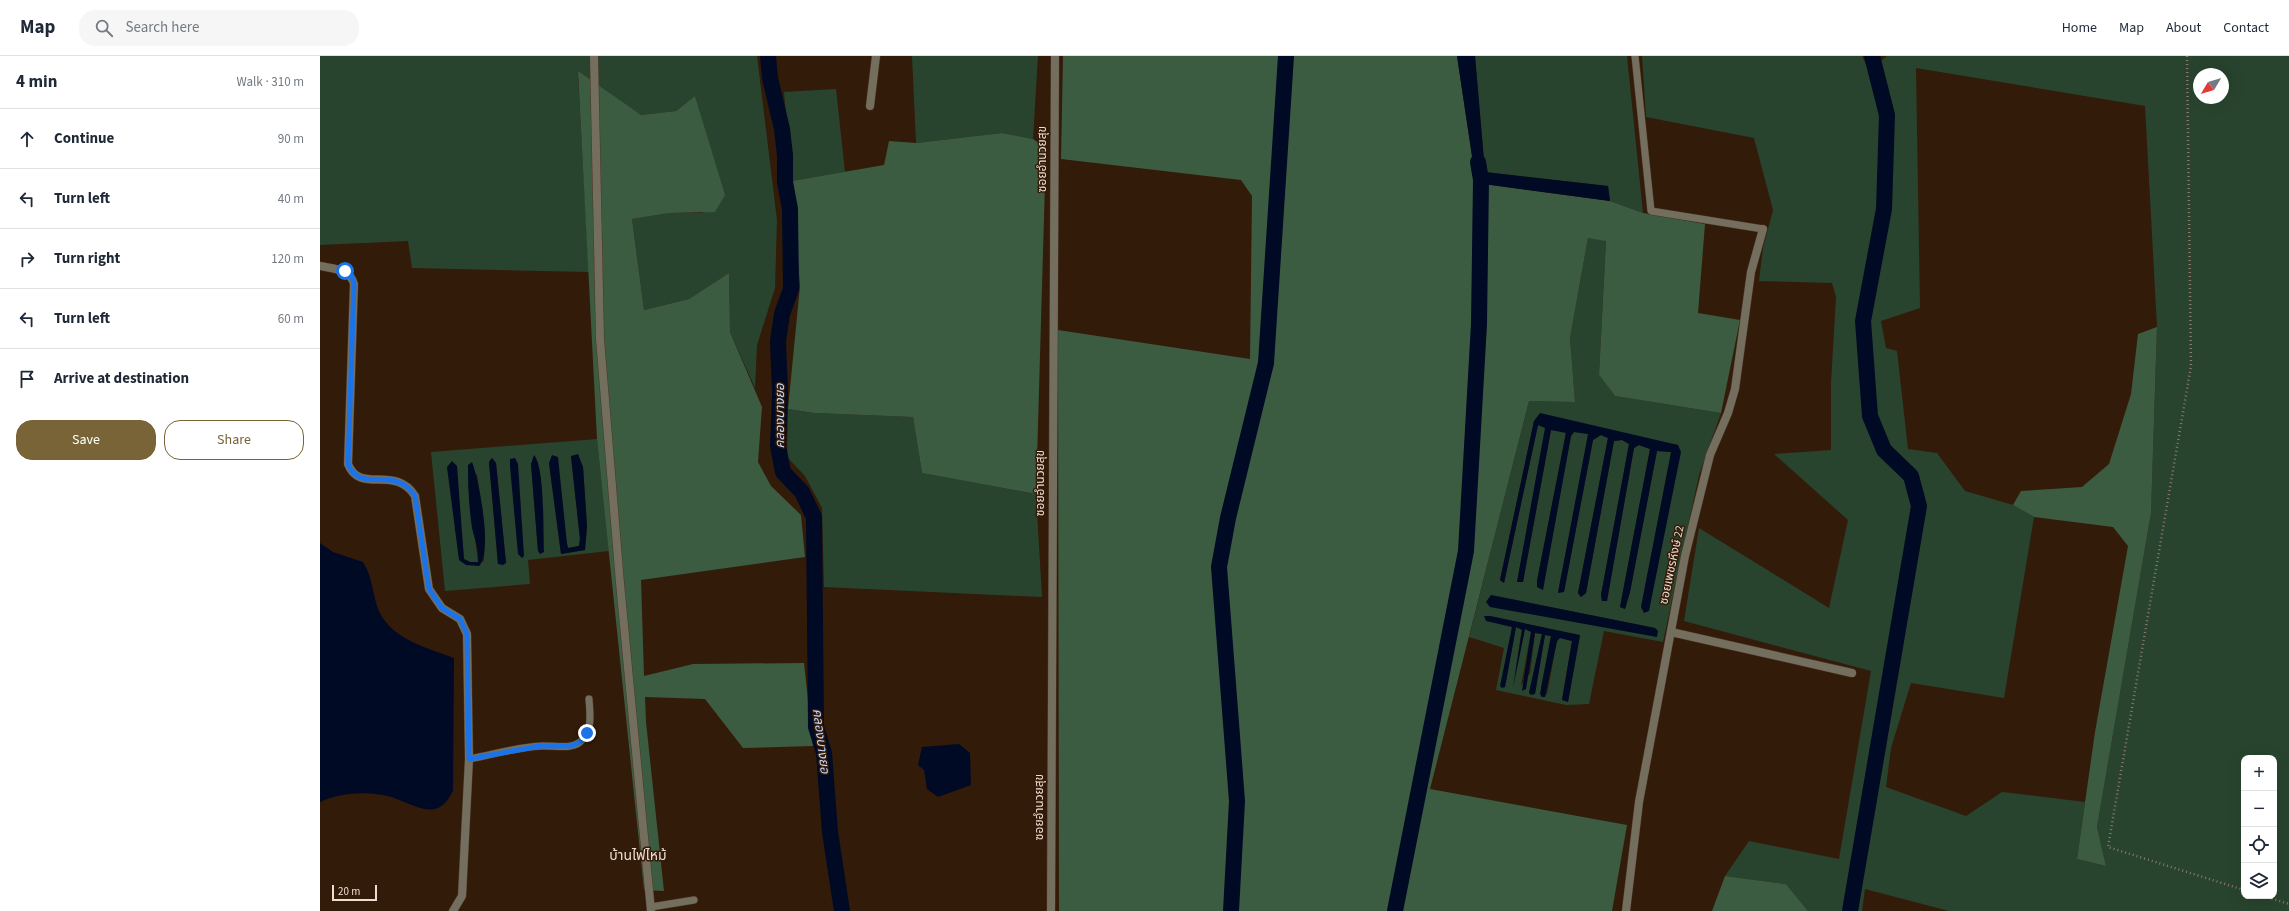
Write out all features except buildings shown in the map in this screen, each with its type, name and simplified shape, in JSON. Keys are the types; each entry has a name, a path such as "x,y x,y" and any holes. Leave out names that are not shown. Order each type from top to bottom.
{"street":[{"path":"594,56 600,339 620,583 651,909"},
{"path":"870,106 876,56"},
{"name":"ซอยอำนวยสุข","path":"1051,911 1055,56"},
{"name":"ซอยเพชรหึงษ์ 22","path":"1626,911 1639,802 1685,556 1710,456 1728,413 1735,389 1751,272 1763,229"},
{"path":"320,266 345,271 352,276 354,284 348,464 352,473 360,478 400,481 409,486 415,496 429,589 442,608 460,619 467,634 469,759 462,896 453,911"},
{"path":"1671,632 1852,673"}],"lane":[{"path":"1635,56 1651,211 1763,229"},
{"path":"469,759 540,746 571,746 580,742 587,733 591,721 589,699"},
{"path":"651,909 694,900"}],"path":[{"path":"2187,56 2191,366 2108,847 2241,889"},
{"path":"2274,899 2288,903"}],"green space":[{"path":"320,56 757,56 777,220 775,288 757,345 755,388 730,332 729,273 689,299 644,310 632,219 669,213 702,213 724,195 695,96 676,111 641,115 578,75 589,272 412,268 408,241 320,245"},
{"path":"912,56 1038,56 1033,139 1002,133 916,143"},
{"path":"1063,56 1457,56 1476,183 1610,201 1643,213 1705,224 1698,313 1740,320 1721,413 1615,396 1599,375 1606,241 1588,238 1570,338 1575,402 1529,401 1430,789 1627,825 1612,911 1059,911 1058,330 1250,359 1252,196 1241,180 1061,159"},
{"path":"1475,56 1627,56 1643,213 1610,201 1608,186 1485,172"},
{"path":"1642,56 1862,56 1869,70 1887,56 2289,56 2289,911 1949,911 1865,889 1862,911 1808,911 1786,884 1725,876 1749,841 1839,859 1871,671 1684,621 1699,528 1829,608 1848,520 1774,454 1831,450 1831,383 1836,297 1832,283 1759,281 1763,248 1773,210 1754,138 1646,117","holes":["1916,68 2145,106 2157,327 2151,513 2097,827 2106,866 2077,859 2085,802 2002,792 1966,816 1886,787 1891,748 1911,683 2004,698 2034,517 2013,505 1965,491 1937,453 1908,449 1897,351 1886,348 1881,321 1920,308"]},
{"path":"578,71 641,115 676,111 695,96 725,195 715,212 669,213 632,219 644,310 689,299 729,273 730,332 762,407 758,462 771,486 801,515 805,557 641,580 644,676 693,664 804,663 813,746 743,748 705,699 645,697 646,722 664,891 644,890 597,439"},
{"path":"836,89 845,172 792,181 784,92"},
{"path":"1002,133 1033,139 1046,148 1036,494 922,473 913,417 814,413 788,409 800,286 792,181 884,165 889,141 916,143"},
{"path":"1588,238 1606,240 1599,375 1615,396 1721,413 1699,475 1663,642 1604,631 1589,704 1566,705 1496,690 1504,648 1469,637 1529,401 1575,402 1570,338","holes":["1534,421 1678,445 1641,607 1672,452 1657,451 1630,592 1625,609 1620,607 1650,449 1639,445 1634,448 1607,601 1602,601 1601,595 1629,444 1622,440 1614,441 1586,593 1581,597 1578,593 1608,438 1601,435 1593,440 1564,592 1558,592 1589,434 1574,432 1571,436 1542,590 1537,581 1566,432 1551,430 1523,582 1517,582 1546,428 1538,425 1504,583 1500,580","1491,595 1655,628 1658,631","1484,616 1490,616 1580,636 1568,702 1562,699 1572,641 1560,638 1557,641 1547,694 1542,697 1541,687 1551,636 1545,635 1535,694 1529,693 1542,634 1535,633 1530,673 1521,686 1531,632 1525,629 1514,679 1522,629 1516,627 1505,687 1512,627"]},
{"path":"2157,327 2151,513 2097,827 2106,866 2077,859 2095,732 2128,546 2113,527 2034,517 2013,505 2021,491 2082,487 2109,464 2131,394 2138,334"},
{"path":"788,409 814,413 913,417 922,473 1036,494 1042,597 824,587 822,508 805,476 787,457"},
{"path":"597,439 609,551 528,560 530,584 445,591 431,452","holes":["571,457 583,467 587,526 585,550 561,554 549,463 568,548 579,546 580,539","492,458 496,463 506,563 498,564 489,462","531,464 541,477 538,551","477,474 485,532 484,560 483,562 466,565 464,559 470,562 478,562 468,484","454,528 462,541 464,559"]},
{"path":"1725,876 1786,884 1808,911 1712,911"}],"water":[{"path":"1457,56 1475,56 1485,172 1608,186 1610,201 1476,183"},
{"path":"1540,413 1678,445 1681,452 1649,611 1644,613 1641,607 1671,452 1657,451 1630,592 1625,609 1620,607 1650,449 1639,445 1634,448 1607,601 1602,601 1601,595 1629,444 1622,440 1614,441 1586,593 1581,597 1578,593 1608,438 1601,435 1593,440 1564,592 1558,593 1588,434 1574,432 1571,436 1543,590 1537,587 1537,581 1566,433 1551,430 1523,582 1517,582 1545,428 1538,425 1504,583 1500,580 1534,421"},
{"path":"578,454 583,467 587,526 585,550 561,554 549,463 552,455 558,457 568,548 579,546 580,539 571,456"},
{"path":"534,455 538,462 543,501 544,552 540,554 538,551 531,464"},
{"path":"492,458 496,463 506,563 503,565 498,564 489,462"},
{"path":"515,458 518,464 524,556 522,558 518,554 510,466 510,459"},
{"path":"452,461 457,466 464,559 470,562 478,562 478,553 472,528 469,497 468,465 472,462 475,471 481,499 485,532 485,547 483,558 479,566 466,565 459,560 447,467"},
{"path":"320,543 333,552 363,562 370,578 377,606 382,617 399,634 420,645 454,658 453,791 446,802 439,807 432,810 424,809 387,796 362,793 344,795 320,802"},
{"path":"1491,595 1655,628 1658,631 1657,637 1490,607 1486,602"},
{"path":"1484,616 1580,635 1568,702 1562,700 1572,641 1560,638 1557,641 1545,697 1542,697 1540,694 1551,636 1545,635 1535,694 1531,695 1529,693 1542,634 1535,633 1526,689 1522,691 1531,632 1525,629 1513,688 1522,630 1516,627 1505,687 1502,688 1500,686 1512,627 1486,621"},
{"path":"959,744 970,753 971,785 938,797 927,789 924,770 918,765 922,747"}],"waterway":[{"name":"คลองบางยอ","path":"768,56 770,78 782,129 785,155 785,182 790,209 791,289 782,314 778,341 780,394 778,446 783,472 802,492 814,517 816,727 824,753 830,832 842,911"},
{"path":"1231,911 1237,801 1219,567 1228,518 1266,363 1286,56"},
{"path":"1850,911 1919,506 1911,476 1884,450 1870,416 1863,321 1884,209 1887,115 1872,56"},
{"path":"1395,911 1466,551 1479,324 1481,180 1478,162"}],"district":[{"name":"บ้านไฟไหม้","path":"638,856"}],"route":[{"path":"345,271 352,276 354,284 348,464 352,473 360,478 400,481 409,486 415,496 429,589 442,608 460,619 467,634 469,759 540,746 571,746 580,742 587,733"}]}
